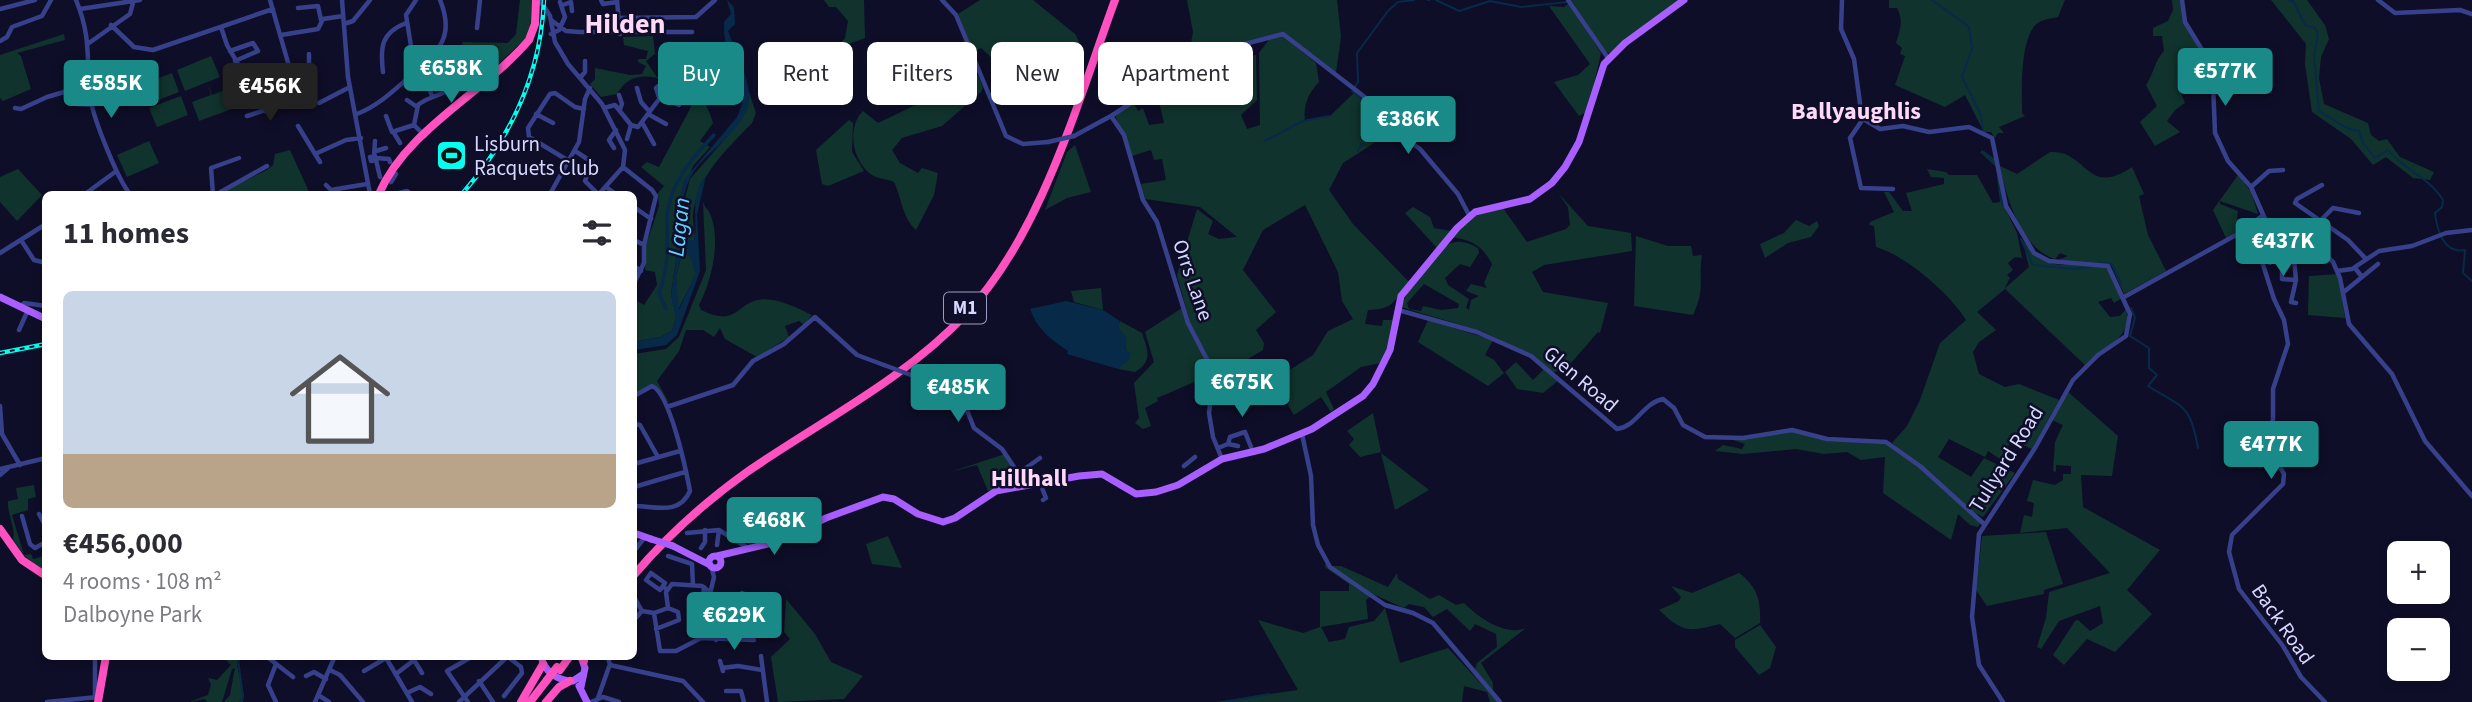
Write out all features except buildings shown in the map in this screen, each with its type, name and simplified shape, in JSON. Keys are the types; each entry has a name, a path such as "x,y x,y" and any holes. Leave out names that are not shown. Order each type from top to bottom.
{"highway":[{"path":"380,191 391,166 529,40 535,24 538,0"},
{"name":"M1","path":"637,569 714,498 904,369 955,325 979,299 1010,256 1041,197 1112,0"},
{"path":"0,529 22,559 42,573"},
{"path":"97,699 106,660"},
{"path":"521,702 542,660"},
{"path":"533,702 564,660"},
{"path":"546,702 559,687 571,681"}],"main road":[{"path":"637,534 716,563 748,549 776,542 826,518 883,497 894,499 918,514 943,522 955,518 990,493 1040,482 1102,474 1136,494 1147,494 1178,485 1222,459 1264,449 1301,434 1371,387 1390,350 1397,310 1406,289 1469,215 1530,199 1560,174 1583,133 1598,77 1608,58 1684,0"},
{"path":"3,299 24,306 42,317"},
{"path":"542,660 559,678 581,687"},
{"path":"583,660 581,687 585,701"},
{"path":"571,681 582,675"}],"street":[{"path":"0,9 34,0"},
{"path":"0,41 7,37 12,27 42,16 51,0"},
{"path":"76,0 89,43 92,105 115,172 128,191"},
{"path":"80,9 140,0"},
{"path":"270,0 291,73"},
{"path":"342,0 350,87 369,191"},
{"path":"344,24 353,21 370,0"},
{"path":"411,46 406,23 409,8 416,0"},
{"path":"357,114 367,110 434,56 446,35 446,15 440,0"},
{"path":"477,28 480,0"},
{"path":"538,0 551,20 570,32 688,35"},
{"path":"601,0 603,4 617,1 620,34"},
{"path":"619,18 696,17 715,0"},
{"path":"942,0 956,15 1006,136 1023,144 1074,136 1111,117 1162,83 1188,58 1283,34 1379,108 1395,131 1420,149 1458,194 1469,215"},
{"path":"1568,0 1608,58"},
{"path":"1842,0 1840,29 1854,59 1858,106 1863,119 1880,129 1904,126 1929,132 1969,127 1990,136 1996,148 2006,206 2034,253 2049,261 2108,266 2124,298 2263,218"},
{"path":"2182,0 2185,22 2204,53 2213,83 2215,133 2228,161 2251,187 2263,218 2322,250 2337,271 2349,324 2392,374 2431,450 2472,496"},
{"path":"2378,0 2395,13 2460,10 2472,14"},
{"path":"551,34 565,17 562,3 571,2 572,11"},
{"path":"89,43 130,13 133,3"},
{"path":"281,36 318,29 321,20 318,6 298,8"},
{"path":"111,25 125,41 149,51 273,9"},
{"path":"321,20 343,16"},
{"path":"551,20 551,34 566,61 604,108 625,150 622,167 602,191"},
{"path":"383,72 381,43 391,29 406,23"},
{"path":"221,27 235,61 265,111"},
{"path":"230,51 250,44 256,45 255,54 235,61"},
{"path":"251,87 311,64 309,54"},
{"path":"580,78 585,72 585,61"},
{"path":"414,125 418,107 432,96 449,90 456,75"},
{"path":"426,80 432,96"},
{"path":"319,103 350,87"},
{"path":"17,110 78,88"},
{"path":"552,191 580,140 590,88"},
{"path":"637,88 641,102 648,112 666,124"},
{"path":"69,92 76,104 92,105"},
{"path":"569,161 529,137 527,128 545,97 552,93 575,107 584,109"},
{"path":"618,95 622,104 620,109"},
{"path":"407,100 418,107"},
{"path":"643,124 648,112 658,100"},
{"path":"247,116 284,104"},
{"path":"604,108 612,104 620,109 631,125"},
{"path":"536,114 553,124"},
{"path":"386,115 388,129 400,143"},
{"name":"Orrs Lane","path":"1111,117 1124,135 1143,200 1157,222 1188,323 1214,373 1208,404 1222,459"},
{"path":"1863,119 1850,138 1861,188 1893,189"},
{"path":"631,125 643,124"},
{"path":"643,124 654,144"},
{"path":"298,125 320,162"},
{"path":"414,125 425,136"},
{"path":"394,133 414,125"},
{"path":"627,139 631,125"},
{"path":"614,148 609,140 615,130"},
{"path":"315,154 346,140 360,138"},
{"path":"375,141 374,157 380,177"},
{"path":"363,160 374,157 386,148"},
{"path":"575,151 592,162 585,181 596,191"},
{"path":"374,157 389,159 396,174 386,191"},
{"path":"215,191 211,168 239,158"},
{"path":"221,191 267,166"},
{"path":"622,167 655,194 644,245 645,261 637,278"},
{"path":"2251,187 2269,171 2283,170"},
{"path":"89,191 115,172"},
{"path":"326,186 331,190 367,184"},
{"path":"2322,185 2295,201 2359,249 2366,259"},
{"path":"606,187 612,191"},
{"path":"2303,207 2305,196"},
{"path":"2320,221 2333,208 2356,210"},
{"path":"637,209 651,219"},
{"name":"Back Road","path":"2263,218 2258,249 2274,299 2284,320 2288,344 2273,389 2273,420 2263,439 2285,478 2281,488 2233,535 2229,552 2239,589 2283,646 2301,677 2325,702"},
{"path":"0,253 42,227"},
{"path":"2337,271 2355,268 2379,251 2403,248 2446,233 2472,230"},
{"path":"2296,303 2291,302 2290,298 2296,280 2294,259 2306,239"},
{"path":"21,240 34,260 42,262"},
{"path":"637,242 644,245"},
{"path":"2270,263 2275,253 2294,259"},
{"path":"2346,288 2374,265"},
{"path":"637,268 641,271"},
{"path":"2355,268 2362,277"},
{"path":"2282,271 2282,279 2296,280"},
{"name":"Tullyard Road","path":"2003,702 1979,665 1972,618 1977,544 1984,524 2035,448 2073,380 2098,355 2126,336 2130,320 2124,298"},
{"path":"27,327 24,306 42,306"},
{"name":"Glen Road","path":"1397,310 1477,332 1531,356 1617,429 1627,426 1652,402 1663,399 1674,408 1683,425 1705,436 1743,438 1791,430 1827,439 1886,442 1920,466 1984,524"},
{"path":"667,407 733,385 750,364 784,344 815,317 855,353 945,389 963,400 974,428 999,446 1026,486"},
{"path":"19,330 24,320"},
{"path":"637,394 654,386 667,407 689,492 676,506 668,509 637,506"},
{"path":"0,406 2,434 20,466"},
{"path":"637,424 640,425 657,457"},
{"path":"1228,444 1230,437 1245,432 1251,447"},
{"path":"1301,434 1311,476 1314,531 1318,545 1333,571 1385,606 1413,613 1433,623 1500,702"},
{"path":"1218,448 1228,444 1238,446"},
{"path":"637,463 680,451"},
{"path":"1019,473 1040,458"},
{"path":"1184,466 1195,458 1201,470"},
{"path":"0,469 42,459"},
{"path":"0,475 9,467"},
{"path":"637,486 685,472"},
{"path":"1040,482 1046,499 1043,500"},
{"path":"39,514 42,520"},
{"path":"22,516 30,544 35,548 42,544"},
{"path":"701,548 705,542 705,530"},
{"path":"716,545 719,530"},
{"path":"688,533 719,530 748,549"},
{"path":"637,548 648,538"},
{"path":"668,556 692,564 694,585"},
{"path":"711,590 716,563"},
{"path":"667,608 665,588 672,584 704,587 711,590 727,606"},
{"path":"694,610 701,612 704,587"},
{"path":"727,606 737,603 742,593 761,601 767,624"},
{"path":"637,602 642,611"},
{"path":"716,640 727,606"},
{"path":"642,611 654,613 667,608 678,612 679,620 656,629"},
{"path":"637,617 642,611"},
{"path":"654,613 662,652 676,652 701,638 754,640"},
{"path":"743,638 747,626 764,617"},
{"path":"761,656 767,702"},
{"path":"47,702 97,699 95,660"},
{"path":"271,660 293,677"},
{"path":"316,702 334,660"},
{"path":"364,671 381,660"},
{"path":"388,660 412,702"},
{"path":"396,674 410,660"},
{"path":"413,660 422,673"},
{"path":"466,660 448,670 468,702"},
{"path":"459,702 503,660"},
{"path":"504,696 517,682 522,670 512,660"},
{"path":"598,698 598,690 610,665 608,660"},
{"path":"720,661 722,669 738,666 762,670"},
{"path":"276,664 268,685 276,702"},
{"path":"610,665 681,680 695,690 703,702"},
{"path":"330,670 340,675 363,702"},
{"path":"306,676 314,673 326,678"},
{"path":"479,681 493,702"},
{"path":"407,693 420,687 431,693"},
{"path":"726,692 741,691 744,702"},
{"path":"318,695 329,702"},
{"path":"585,701 598,698 619,702"}],"green space":[{"path":"520,0 532,0 530,34 469,92 468,63 452,65 463,42 508,43 516,34"},
{"path":"824,0 864,0 865,38 853,42 842,42 848,21 836,7 829,7"},
{"path":"980,0 1033,0 1075,34 1079,42 991,42 991,57 981,48 977,50 977,42 968,42 958,14"},
{"path":"1187,0 1337,0 1341,37 1336,73 1283,32 1246,42 1191,42 1193,32"},
{"path":"1571,0 1680,0 1610,53 1605,52"},
{"path":"1889,0 2065,0 2058,17 2038,23 2029,36 2022,81 2022,113 2025,116 1999,127 2004,133 1998,133 1995,138 1991,132 1984,132 1965,95 1945,107 1895,85 1905,56 1900,54 1902,48 1896,43 1901,26 1899,13 1897,8 1889,8"},
{"path":"2172,0 2183,0 2185,21 2204,60 2188,63 2185,90 2180,91 2185,103 2175,110 2167,121 2180,132 2155,146 2140,122 2157,106 2146,85 2164,51 2162,36 2153,36 2153,28 2168,21 2173,10"},
{"path":"2271,0 2307,0 2325,25 2329,39 2321,57 2319,78 2324,104 2368,123 2371,135 2379,141 2387,139 2400,157 2434,172 2430,180 2413,178 2386,157 2373,165 2351,139 2312,112 2305,64 2306,44"},
{"path":"1569,3 1601,53 1588,111 1579,116 1554,82 1578,75 1590,64 1549,6 1564,7"},
{"path":"64,34 65,40 17,53 21,56 31,89 3,101 0,98 0,55"},
{"path":"1282,35 1316,63 1319,82 1308,99 1305,119 1261,143 1301,122 1330,116 1355,92 1378,108 1393,131 1343,163 1329,190 1353,224 1409,282 1388,306 1368,310 1365,324 1382,326 1383,320 1392,320 1394,307 1389,344 1381,363 1361,367 1326,392 1334,409 1331,412 1321,397 1294,415 1280,392 1265,386 1313,355 1328,331 1353,319 1342,301 1338,272 1305,205 1263,230 1243,270 1276,312 1256,330 1264,343 1263,350 1241,363 1235,375 1220,383 1190,323 1177,275 1197,209 1213,221 1208,234 1219,239 1237,237 1200,207 1145,199 1141,184 1166,180 1162,159 1154,160 1151,150 1132,156 1114,113 1128,105 1135,105 1138,111 1143,108 1149,125 1164,123 1160,105 1252,105 1241,115 1247,129 1260,125 1259,53 1270,38"},
{"path":"653,36 655,54 646,61 658,78 640,77 631,80 617,94 601,97 590,84 595,79 595,68 630,75 642,74 646,66 638,62 638,59 646,59 648,51 624,45 623,37"},
{"path":"1256,55 1257,100 1253,104 1253,56"},
{"path":"211,56 220,77 185,91 177,70"},
{"path":"172,73 179,92 148,104 140,85"},
{"path":"977,75 983,88 977,95"},
{"path":"207,84 212,95 225,90 232,109 199,121 192,102 211,95"},
{"path":"749,92 756,113 752,123 723,153 707,175 693,214 694,240 682,240 680,217 690,179 739,123"},
{"path":"181,96 188,115 157,127 149,108"},
{"path":"706,105 713,123 700,141 710,147 693,166 675,218 677,253 671,294 676,317 672,331 660,337 637,341 637,301 644,305 657,285 655,272 645,270 646,245 659,206 658,193 664,186 641,167 647,162 659,167 691,107"},
{"path":"916,105 966,105 942,126 902,138 892,150 900,163 918,173 922,168 938,173 934,195 916,230 905,214 894,182 871,174 863,166 855,150 853,133 863,111 878,123"},
{"path":"849,120 853,123 852,152 864,171 828,186 822,184 816,150"},
{"path":"149,141 159,163 127,177 117,155"},
{"path":"1075,145 1091,192 1067,198 1045,210 1067,152"},
{"path":"290,150 309,191 224,191 267,170 273,165 275,154"},
{"path":"1984,151 1993,158 1996,156 2001,200 2017,233 2022,258 2015,257 2008,263 2013,270 2007,275 2010,278 2004,289 2029,267 2022,239 2045,261 2065,265 2096,265 2108,269 2122,298 2114,303 2111,298 2098,302 2110,317 2120,316 2126,309 2127,320 2115,342 2085,365 2005,289 1977,312 1996,330 1979,342 1973,352 1979,374 2005,387 2019,384 2059,400 2032,449 2012,440 2000,459 1988,451 1985,457 1949,439 1938,457 1971,477 1984,458 2015,473 1983,517 1970,510 1892,443 1907,426 1920,400 1940,343 1966,320 1950,299 1927,277 1901,259 1876,247 1874,226 1869,225 1870,222 1894,212 1884,192 1889,192 1903,211 1912,211 1906,193 1944,184 1944,178 1931,177 1927,169 1946,172 1949,175 1977,175 1993,203 2000,202 1996,167 1980,152"},
{"path":"2050,152 2063,153 2096,175 2105,177 2117,175 2132,167 2144,194 2139,196 2148,235 2166,271 2124,294 2111,265 2058,260 2068,256 2060,253 2055,259 2033,245 2011,206 2000,166 2017,174"},
{"path":"18,169 42,195 17,221 0,202 0,177"},
{"path":"2238,175 2251,192 2258,214 2220,201 2220,204 2238,211 2237,219 2251,224 2226,238 2213,210"},
{"path":"1558,193 1588,226 1631,233 1632,251 1544,265 1532,272 1543,292 1608,303 1600,333 1598,332 1565,370 1553,372 1560,379 1543,393 1517,389 1505,372 1516,362 1533,380 1543,370 1526,352 1481,331 1401,307 1428,263 1447,245 1455,242 1474,246 1479,253 1470,267 1460,264 1445,278 1448,285 1469,299 1466,308 1469,310 1471,300 1479,296 1466,291 1471,284 1487,288 1484,283 1492,264 1484,252 1476,244 1451,237 1470,217 1503,208 1527,242 1566,229 1570,225 1568,207","holes":["1424,284 1459,304 1458,308 1441,310 1423,306 1421,311 1409,309 1407,303"]},
{"path":"703,202 714,227 715,250 711,274 699,305 701,310 713,315 729,316 750,303 764,299 786,303 812,315 804,325 799,321 785,326 789,337 757,357 725,339 720,328 714,337 703,330 686,330 679,351 657,381 669,403 675,403 670,405 654,385 637,393 637,354 666,349 679,337 706,270"},
{"path":"1413,207 1430,217 1434,228 1451,231 1437,248 1405,213"},
{"path":"1796,220 1809,226 1817,221 1819,226 1811,237 1788,243 1765,258 1760,244 1784,233"},
{"path":"1636,236 1668,246 1691,246 1693,256 1702,255 1701,291 1693,315 1634,306"},
{"path":"682,254 690,255 696,274 678,310 676,276"},
{"path":"2338,274 2345,318 2308,315 2309,276"},
{"path":"1101,288 1103,310 1074,302 1071,291"},
{"path":"1182,308 1213,374 1157,398 1158,401 1145,408 1151,426 1143,429 1135,423 1139,418 1134,383 1154,362 1145,332"},
{"path":"1428,320 1493,340 1485,355 1494,360 1504,373 1488,386 1418,342"},
{"path":"1120,321 1142,333 1146,345 1147,360 1135,372 1118,369 1126,348 1118,327"},
{"path":"2067,391 2118,436 2112,476 2081,475 2083,507 2160,550 2127,590 2152,614 2115,652 2087,639 2064,665 2053,655 2075,621 2078,620 2090,631 2103,623 2100,606 2059,621 2041,649 2037,647 2046,618 2049,592 2110,573 2067,528 2020,533 2024,515 2032,517 2034,503 2027,501 2033,480 2055,485 2063,480 2063,474 2071,474 2071,466 2056,465 2056,472 2053,471 2055,442 2063,425 2052,420"},
{"path":"1373,413 1381,452 1360,457 1349,445 1354,439 1347,431"},
{"path":"1790,431 1826,441 1887,444 1919,467 1981,522 1978,527 1970,525 1958,514 1951,540 1883,493 1885,457 1861,460 1847,452 1824,454 1796,449 1743,454 1715,451 1723,445 1742,449 1745,444 1727,438 1746,440"},
{"path":"1381,453 1429,490 1395,510"},
{"path":"1005,454 1024,484 988,491 977,465 950,472"},
{"path":"34,485 36,497 28,499 28,510 12,515 24,554 13,540 8,501 18,499 16,488"},
{"path":"2046,532 2063,584 2044,590 2044,594 1987,606 1976,590 1982,536"},
{"path":"888,536 902,568 872,564 866,544"},
{"path":"31,554 33,559 42,557 42,570 24,555"},
{"path":"1326,562 1328,566 1341,566 1388,587 1397,573 1398,579 1430,599 1439,595 1456,605 1464,603 1501,628 1526,628 1481,663 1493,683 1493,691 1475,670 1477,663 1497,647 1496,634 1475,624 1470,631 1447,609 1433,617 1424,607 1409,604 1404,608 1373,594 1366,600 1368,619 1321,627 1329,642 1345,639 1349,627 1374,621 1385,608 1400,663 1448,648 1498,702 1490,702 1487,692 1464,686 1462,702 1215,702 1298,690 1258,620 1303,633 1320,627 1320,591 1349,591 1349,584 1325,567"},
{"path":"1739,573 1757,595 1760,623 1735,638 1720,624 1693,629 1681,627 1659,610 1679,601 1681,597 1671,586 1692,593"},
{"path":"786,599 815,634 831,662 863,676 844,699 778,702 771,657 790,639 784,632"},
{"path":"1760,625 1776,647 1770,668 1759,675 1735,647 1735,640"},
{"path":"226,660 237,660 243,702 224,702 230,695 235,668 232,669 222,702 207,702 205,699 189,702 208,695 211,684 208,678 217,680 231,665"}],"water":[{"name":"Lagan","path":"727,0 734,7 735,24 728,31 732,42 726,42 724,22 731,14"},
{"name":"Lagan","path":"744,73 749,93 744,116 694,171 684,195 680,222 681,239 694,240 697,191 706,175 697,215 700,271 677,335 666,345 637,350 637,341 660,337 672,331 676,317 671,295 677,253 675,218 684,180 737,117 744,105","holes":["682,254 690,255 695,274 679,310 676,276"]},
{"path":"1066,301 1103,310 1120,321 1118,327 1126,337 1125,349 1131,354 1129,360 1118,369 1067,354 1068,351 1041,328 1030,309"}],"waterway":[{"path":"1358,151 1378,112 1352,91 1358,82 1357,53 1388,11 1398,2 1414,0"},
{"path":"1436,0 1459,11 1490,1 1521,7 1567,2"},
{"path":"1932,0 1969,27 1972,48 1962,77 1981,115 1983,131"},
{"path":"2288,0 2293,1 2305,25 2315,28 2318,34 2314,56 2319,111 2344,126 2359,131 2363,143 2375,158 2388,150 2437,192 2443,200 2442,207 2435,213 2440,234 2447,245 2465,250 2463,273 2472,281"},
{"path":"1265,141 1303,121 1329,116"},
{"path":"666,309 659,293 666,265 668,207 683,173 714,135"},
{"path":"1982,151 1995,163"},
{"path":"2000,186 2002,205"},
{"path":"2021,239 2033,265 2075,269 2090,267"},
{"path":"2099,262 2112,264 2121,284"},
{"path":"2131,308 2135,318 2130,336 2149,348 2149,368 2157,375 2148,386 2177,403 2188,414 2198,448"},
{"path":"238,660 243,697 240,702"},
{"path":"1224,702 1269,694"}],"railway":[{"path":"464,191 495,151 520,104 537,54 544,0"},
{"path":"0,353 42,345"}],"place":[{"name":"Lisburn Racquets Club","path":"451,156"}],"district":[{"name":"Hilden","path":"625,24"},
{"name":"Ballyaughlis","path":"1856,111"},
{"name":"Hillhall","path":"1029,478"}]}
